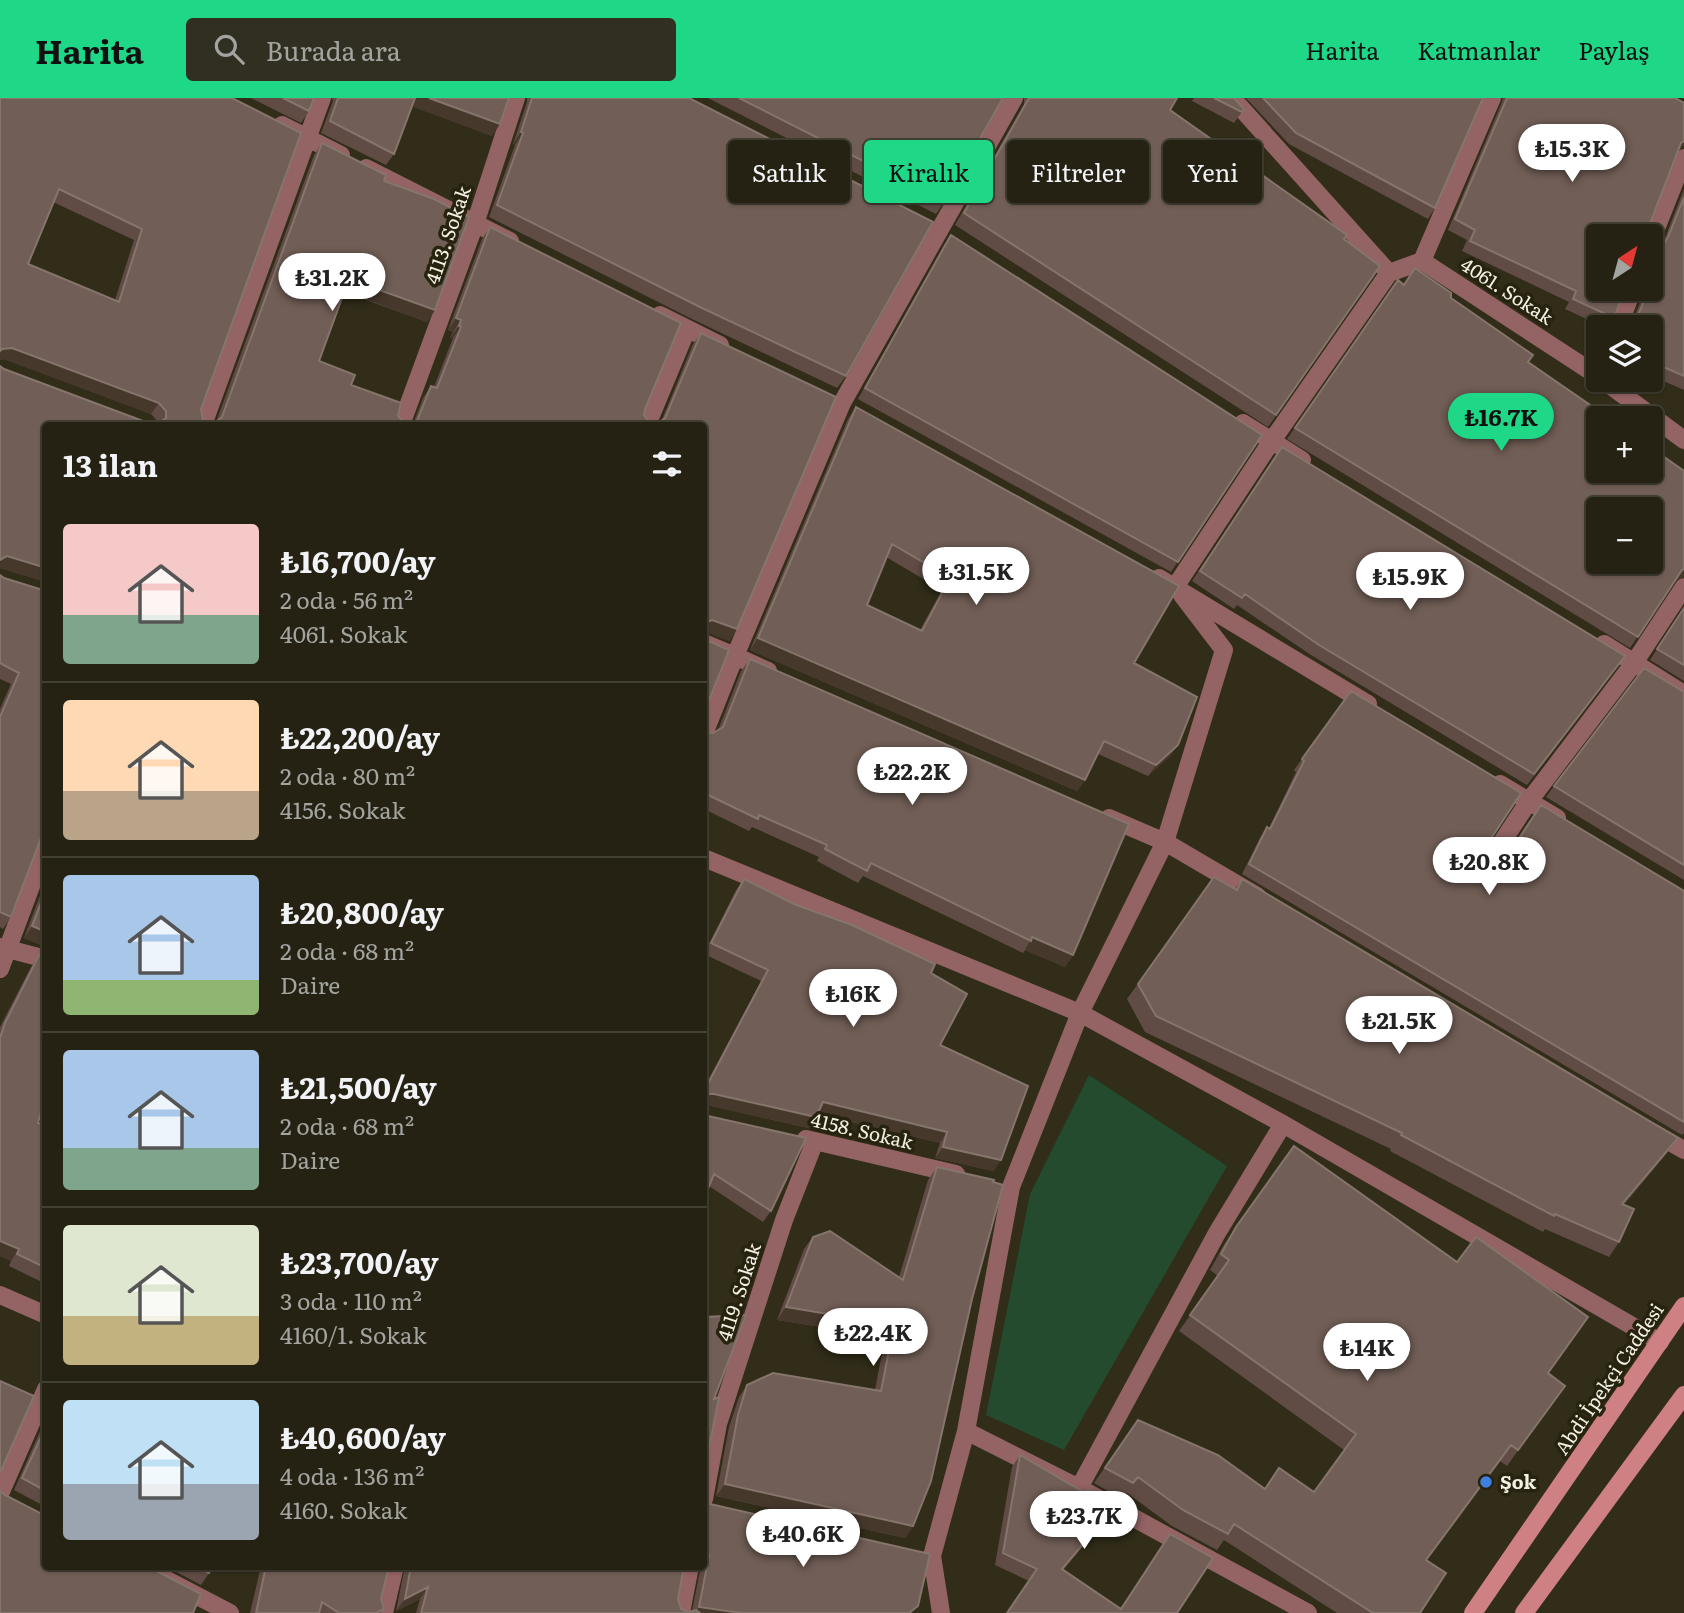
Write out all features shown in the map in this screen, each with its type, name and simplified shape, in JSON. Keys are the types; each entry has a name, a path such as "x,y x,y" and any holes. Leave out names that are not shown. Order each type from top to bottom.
{"main road":[{"name":"Abdi İpekçi Caddesi","path":"1473,1613 1684,1306"},
{"path":"1524,1613 1684,1395"}],"street":[{"path":"204,422 322,98"},
{"name":"4113. Sokak","path":"402,422 475,224 516,98"},
{"path":"707,726 842,403 1014,98"},
{"path":"1231,98 1390,273"},
{"path":"1175,587 1271,442 1390,273 1422,261 1492,98"},
{"path":"261,115 525,248"},
{"path":"1658,224 1684,158"},
{"name":"4061. Sokak","path":"1422,261 1586,368"},
{"path":"649,310 735,352"},
{"path":"648,422 687,329"},
{"path":"1619,392 1684,440"},
{"path":"1225,412 1318,470"},
{"path":"1139,567 1387,716"},
{"path":"941,1613 925,1554 966,1431 1004,1185 1080,1013 1165,842 1224,650 1175,587"},
{"path":"1475,883 1529,801 1634,663 1684,587"},
{"path":"1587,634 1684,694"},
{"path":"707,644 786,678"},
{"path":"1482,773 1577,829"},
{"path":"1089,809 1165,842 1271,905"},
{"path":"0,970 3,948 42,855"},
{"path":"707,859 1080,1013 1283,1124 1660,1342"},
{"path":"3,948 42,958"},
{"path":"1637,1122 1684,1150"},
{"path":"1079,1488 1217,1233 1283,1124"},
{"name":"4158. Sokak","path":"790,1136 972,1178"},
{"name":"4119. Sokak","path":"708,1504 718,1424 784,1220 815,1141"},
{"path":"0,1295 42,1313"},
{"path":"4,1497 42,1399"},
{"path":"966,1431 1079,1488 1308,1613"},
{"path":"148,1570 230,1613"},
{"path":"384,1613 394,1570"},
{"path":"681,1613 689,1570"}],"green space":[{"path":"1089,1075 1227,1166 1064,1450 986,1415 1030,1194"}],"building":[{"path":"0,98 232,98 301,133 201,409 203,421 207,422 161,422 166,418 166,411 159,403 12,348 0,351","holes":["59,189 142,229 119,302 28,264"]},
{"path":"283,98 314,98 309,111"},
{"path":"338,98 415,98 394,154 330,121"},
{"path":"429,98 509,98 500,124"},
{"path":"532,98 689,98 772,140 728,140 728,203 850,203 850,180 864,187 864,203 896,203 933,222 846,376 700,307 497,205 523,133 521,132"},
{"path":"739,98 1003,98 979,140 864,140 864,161 850,154 850,140 822,140"},
{"path":"1029,98 1177,98 1170,110 1212,140 1163,140 1163,203 1262,203 1262,175 1347,235 1344,239 1380,266 1276,415 964,213 970,203 993,203 993,162"},
{"path":"1214,98 1234,98 1244,109 1242,112"},
{"path":"1263,98 1483,98 1435,208 1296,133"},
{"path":"1507,98 1675,98 1684,103 1684,141 1650,224 1586,224 1586,301 1620,301 1615,315 1608,315 1573,299 1576,291 1470,241 1475,230 1455,219"},
{"path":"322,143 386,175 384,181 434,199 469,217 435,310 349,279 319,361 355,375 351,385 401,403 398,416 403,422 216,422 222,417"},
{"path":"1684,197 1684,376 1663,367 1663,315 1638,315 1644,301 1663,301 1663,243"},
{"path":"490,227 681,323 644,415 649,422 415,422 431,386 437,388 461,327 461,320 456,318"},
{"path":"951,235 1262,435 1178,562 865,388"},
{"path":"1415,268 1451,293 1451,298 1533,355 1528,362 1592,406 1586,406 1586,483 1663,483 1663,456 1684,471 1684,569 1638,637 1295,428 1398,280 1404,285"},
{"path":"701,333 836,397 737,629 712,620 707,622 707,422 660,422 665,418"},
{"path":"0,366 146,422 42,422 42,567 7,556 0,560"},
{"path":"856,407 1179,586 1134,663 1197,697 1178,745 1156,765 1104,741 1085,780 758,638","holes":["892,544 950,578 922,631 867,605"]},
{"path":"1282,447 1625,656 1534,774 1319,645 1245,594 1242,598 1200,571"},
{"path":"0,575 42,590 42,835 11,917 0,912 0,717 19,673 0,663"},
{"path":"1684,608 1684,665 1657,649"},
{"path":"707,640 729,650 707,705"},
{"path":"750,659 1129,824 1073,955 1032,937 1031,941 871,863 867,871 825,849 827,845 759,815 758,819 707,794 707,732 713,733 723,727"},
{"path":"1644,668 1684,692 1684,865 1554,786"},
{"path":"1351,691 1521,793 1473,866 1472,877 1477,882 1487,883 1492,879 1541,805 1684,891 1684,1122 1249,864 1267,827 1270,829 1304,761 1302,759"},
{"path":"1214,877 1237,890 1242,879 1678,1138 1622,1204 1634,1209 1619,1242 1555,1214 1554,1216 1401,1135 1402,1133 1156,1016 1138,984"},
{"path":"744,879 794,904 852,925 935,964 931,973 967,994 940,1045 1028,1086 1001,1160 943,1147 947,1132 823,1102 816,1117 714,1094 707,1095 707,1085 768,970 711,943"},
{"path":"42,900 42,930 32,926"},
{"path":"39,955 42,955 42,1108 38,1123 42,1124 42,1266 17,1254 19,1249 0,1241 0,1038"},
{"path":"707,1115 806,1138 771,1211 714,1174 707,1192"},
{"path":"1294,1146 1457,1262 1476,1237 1588,1317 1548,1373 1565,1386 1518,1450 1511,1445 1426,1560 1446,1573 1420,1613 1373,1613 1234,1524 1228,1534 1183,1510 1138,1477 1133,1483 1105,1468 1138,1420 1218,1455 1265,1489 1279,1468 1314,1492 1356,1434 1190,1315 1229,1260 1221,1254 1236,1227"},
{"path":"937,1167 994,1180 993,1182 1003,1185 972,1299 931,1481 913,1526 725,1484 738,1415 747,1385 773,1373 881,1391 894,1325 786,1307 813,1237 830,1231 903,1280"},
{"path":"746,1315 714,1399 719,1397 707,1458 707,1317"},
{"path":"0,1381 34,1396 0,1473"},
{"path":"42,1435 42,1489 22,1478"},
{"path":"1020,1455 1085,1493 1088,1489 1116,1505 1062,1569 1121,1609 1170,1534 1213,1558 1177,1613 1007,1613 1037,1569 1003,1553"},
{"path":"0,1490 42,1514 42,1570 155,1570 201,1594 193,1613 0,1613"},
{"path":"707,1502 930,1554 918,1606 909,1613 741,1613 699,1607 709,1556"},
{"path":"265,1570 388,1570 381,1599 384,1609 376,1613 339,1613 322,1602 319,1613 256,1613"},
{"path":"410,1570 683,1570 678,1599 681,1609 688,1612 696,1610 700,1613 421,1613 428,1587 405,1599"}],"place":[{"name":"Şok","path":"1486,1482"}]}
